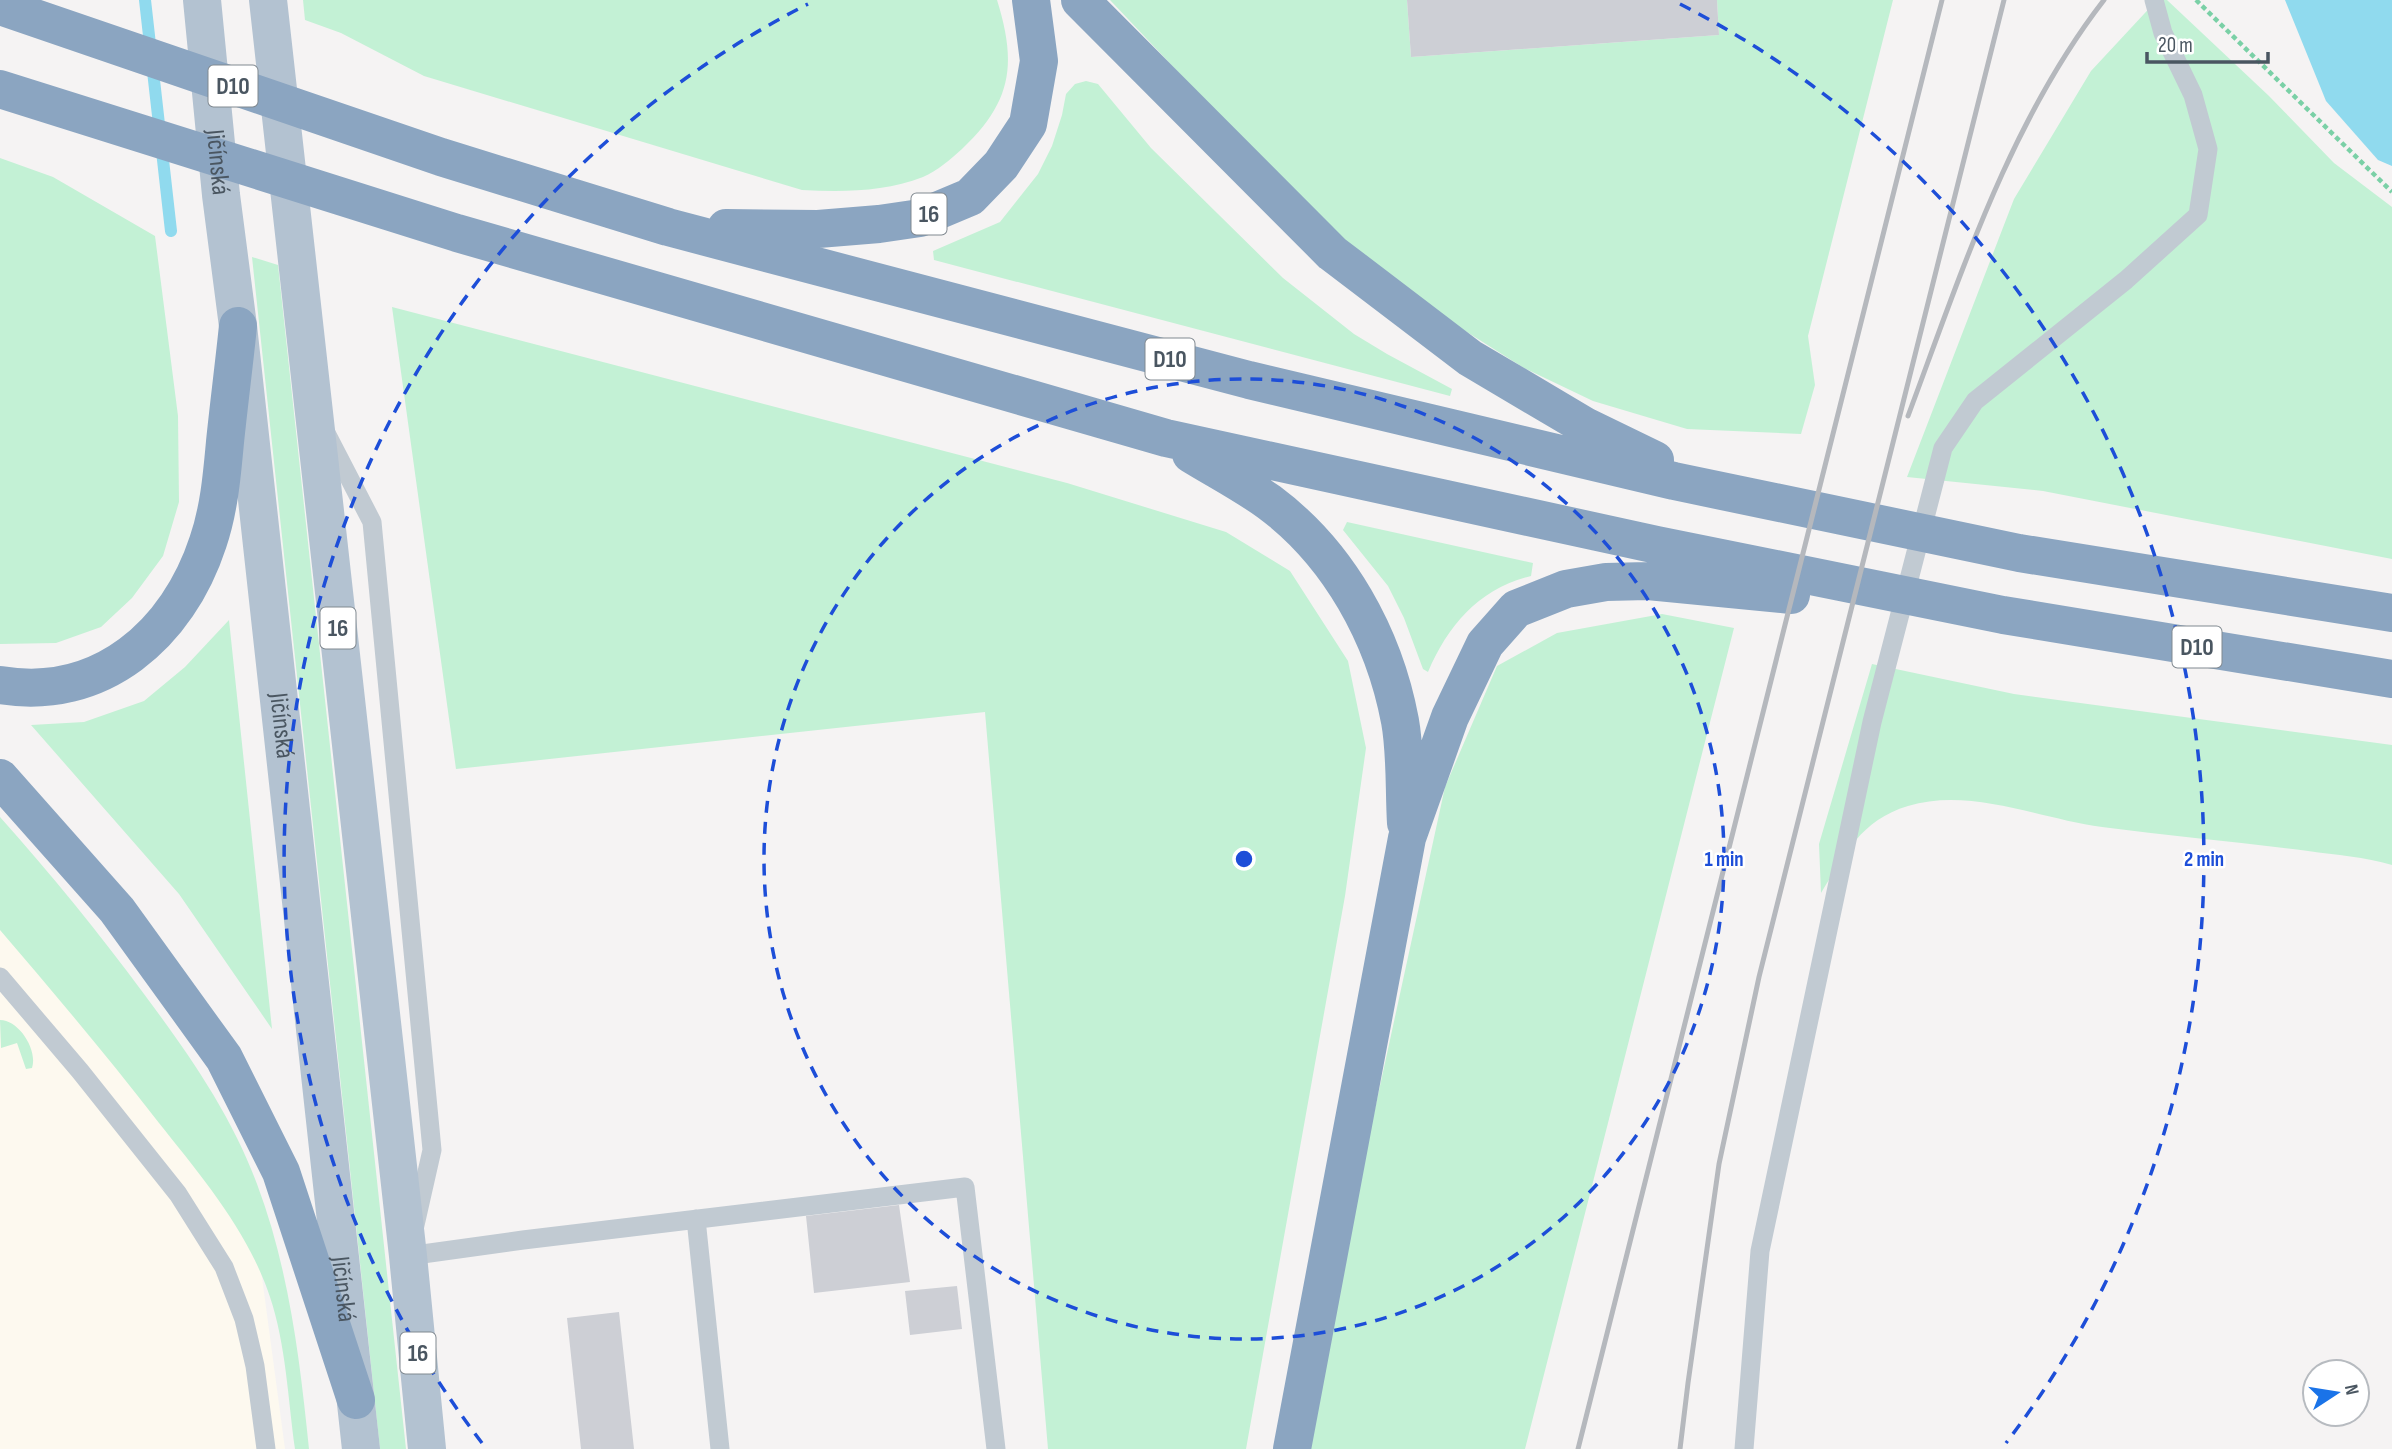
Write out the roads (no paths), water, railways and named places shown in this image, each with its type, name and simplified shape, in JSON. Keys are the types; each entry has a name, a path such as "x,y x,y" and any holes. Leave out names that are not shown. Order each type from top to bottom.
{"highway":[{"name":"16","path":"668,227 818,229 879,224 920,218 970,197 1001,165 1028,124 1039,61 1031,0"},
{"path":"1080,0 1332,253 1470,358 1675,475"},
{"name":"D10","path":"13,11 442,157 668,227 1249,380 1675,475 1780,503 2019,553 2392,613"},
{"name":"D10","path":"0,87 457,233 1166,438 1653,563 2003,615 2392,679"},
{"path":"0,685 35,688 59,686 104,671 127,659 152,638 172,613 191,582 208,542 220,487 238,326"},
{"path":"1166,438 1269,502 1320,548 1359,604 1383,661 1400,722 1407,838"},
{"path":"1292,1449 1407,838 1450,718 1485,644 1516,609 1566,590 1606,582 1653,563"},
{"path":"0,778 117,910 224,1058 281,1172 356,1400"}],"main road":[{"name":"Jičínská","path":"202,0 221,195 238,326 361,1449"},
{"name":"16","path":"268,0 408,1256 427,1449"}],"lane":[{"path":"1744,1449 1760,1251 1872,722 1942,449 1975,401 2126,280 2198,215 2208,149 2193,94 2163,33 2154,0"},
{"path":"0,976 80,1071 170,1185 224,1267 244,1319 255,1366 266,1449"},
{"path":"408,1256 965,1187 996,1449"},
{"path":"696,1219 720,1449"}],"water":[{"path":"2285,0 2392,0 2392,166 2378,160 2326,101"}],"waterway":[{"path":"145,0 171,231"}],"railway":[{"path":"1578,1449 1942,0"},
{"path":"1680,1449 1719,1164 1759,977 2004,0"},
{"path":"1908,416 1969,254 2015,147 2041,96 2104,0"}]}
